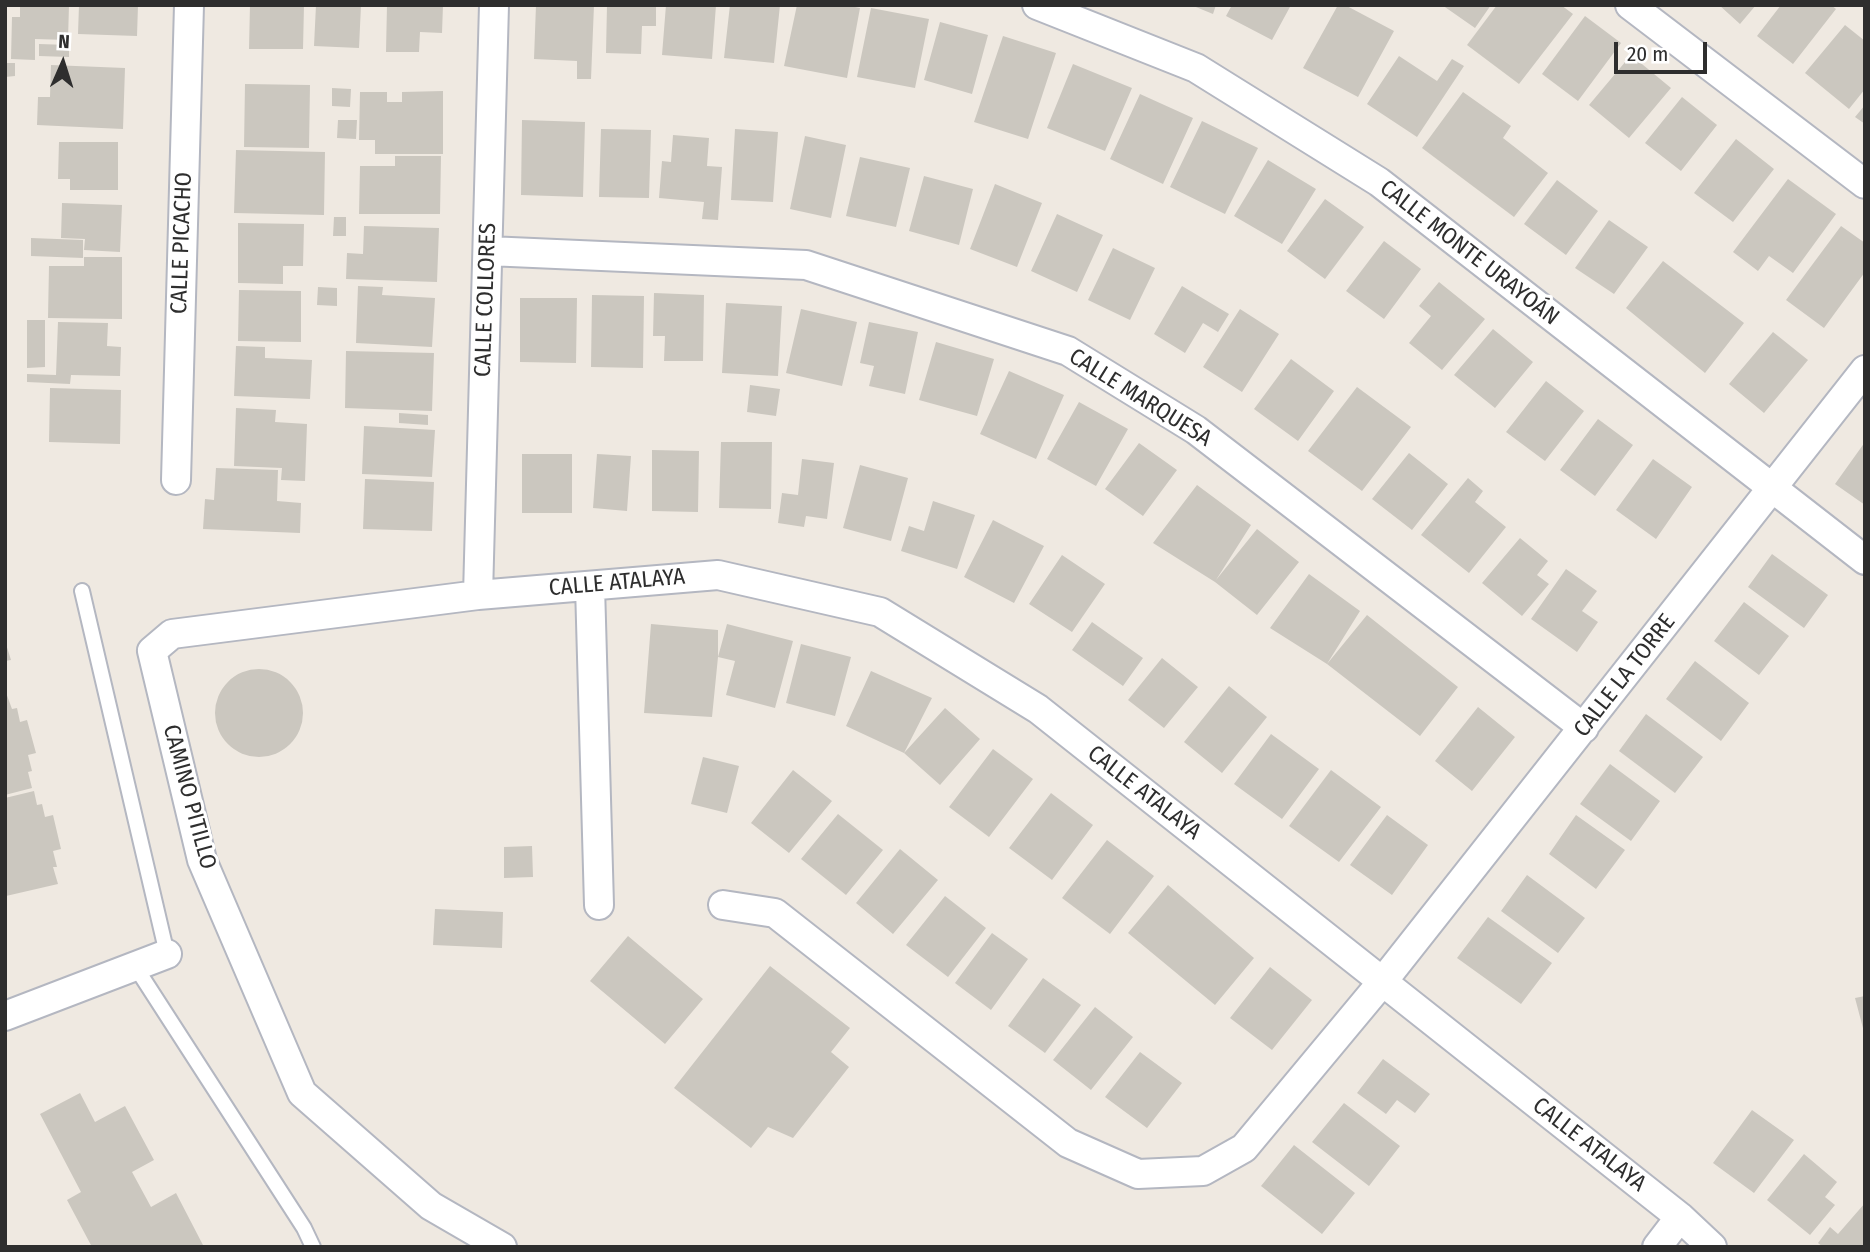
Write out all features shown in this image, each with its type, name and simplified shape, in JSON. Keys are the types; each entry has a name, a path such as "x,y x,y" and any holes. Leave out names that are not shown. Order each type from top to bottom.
{"street":[{"name":"CALLE PICACHO","path":"176,480 189,5"},
{"name":"CALLE COLLORES","path":"478,594 494,5"},
{"name":"CALLE MONTE URAYOÁN","path":"1037,5 1196,68 1379,182 1865,560"},
{"path":"1630,5 1865,184"},
{"name":"CALLE MARQUESA","path":"488,251 806,265 1068,351 1196,430 1584,728"},
{"name":"CALLE LA TORRE","path":"723,905 775,913 1068,1143 1138,1174 1203,1171 1244,1148 1383,981 1865,370"},
{"name":"CALLE ATALAYA","path":"478,594 718,575 880,612 1038,709 1679,1217 1712,1247"},
{"path":"590,586 599,905"},
{"name":"CAMINO PITILLO","path":"478,594 172,634 152,651 202,860 302,1093 431,1206 502,1247"},
{"path":"5,1016 167,954"},
{"path":"1657,1247 1679,1217"}],"lane":[{"path":"82,591 167,954"},
{"path":"135,966 304,1228 313,1247"}],"building":[{"path":"20,5 69,5 68,40 35,39 35,60 11,59 12,17 20,17"},
{"path":"79,5 138,5 137,36 78,34"},
{"path":"250,5 304,5 303,49 249,49"},
{"path":"316,5 361,5 359,48 314,46"},
{"path":"387,5 443,5 442,33 420,32 419,52 386,52"},
{"path":"536,5 594,5 591,79 577,79 577,61 534,59"},
{"path":"607,5 656,5 656,26 642,26 641,54 606,53"},
{"path":"666,5 716,5 712,59 662,55"},
{"path":"730,5 780,5 774,63 724,58"},
{"path":"797,5 845,5 860,8 847,78 784,66"},
{"path":"1191,5 1216,5 1213,14"},
{"path":"1232,5 1291,5 1272,40 1226,16"},
{"path":"1338,5 1345,5 1394,31 1358,97 1303,68"},
{"path":"1442,5 1491,5 1475,28"},
{"path":"1497,5 1561,5 1573,14 1519,84 1467,45"},
{"path":"1719,5 1756,5 1740,24"},
{"path":"1781,5 1831,5 1836,9 1793,64 1757,36"},
{"path":"871,8 929,19 915,88 857,77"},
{"path":"1585,16 1621,43 1578,101 1542,74"},
{"path":"940,22 988,35 972,94 924,80"},
{"path":"1845,25 1865,41 1865,89 1849,109 1805,73"},
{"path":"1003,36 1056,53 1028,139 974,122"},
{"path":"39,44 69,45 69,57 39,56"},
{"path":"1631,55 1671,88 1629,138 1589,105"},
{"path":"1399,56 1437,81 1452,59 1464,66 1417,137 1367,104"},
{"path":"5,63 15,63 15,76 5,77"},
{"path":"1073,64 1132,88 1105,151 1047,128"},
{"path":"51,65 125,68 123,129 37,125 38,97 50,97"},
{"path":"245,84 310,85 309,148 244,147"},
{"path":"332,88 351,89 350,107 332,106"},
{"path":"443,91 443,154 375,154 375,140 359,140 360,92 387,92 387,102 402,102 402,92"},
{"path":"1463,92 1511,126 1503,138 1548,173 1514,217 1422,148"},
{"path":"1140,94 1193,118 1163,184 1110,159"},
{"path":"1682,97 1717,125 1681,171 1645,143"},
{"path":"1865,105 1865,124 1855,117"},
{"path":"338,120 357,120 356,139 337,138"},
{"path":"522,120 585,122 583,197 521,195"},
{"path":"1202,121 1258,148 1225,214 1170,187"},
{"path":"601,129 651,130 649,198 599,197"},
{"path":"735,129 778,132 773,202 731,200"},
{"path":"673,135 709,138 707,166 722,167 718,220 702,219 704,202 659,198 662,161 671,162"},
{"path":"805,136 846,145 831,218 790,209"},
{"path":"1736,139 1774,169 1733,222 1694,193"},
{"path":"59,142 118,142 118,190 70,190 70,179 58,179"},
{"path":"236,150 325,152 324,215 234,213"},
{"path":"395,156 441,156 440,214 359,214 360,166 395,166"},
{"path":"860,157 910,168 896,227 846,216"},
{"path":"1268,160 1316,189 1282,244 1234,216"},
{"path":"924,176 973,189 959,245 909,231"},
{"path":"1788,179 1836,214 1793,273 1769,256 1758,271 1733,252"},
{"path":"1557,180 1598,211 1566,255 1524,224"},
{"path":"995,184 1042,203 1017,267 970,249"},
{"path":"1325,199 1364,227 1325,279 1287,251"},
{"path":"62,203 122,205 120,252 84,250 85,239 61,238"},
{"path":"1057,214 1103,235 1077,292 1031,271"},
{"path":"334,217 346,217 346,236 333,236"},
{"path":"1609,220 1648,247 1614,294 1575,268"},
{"path":"238,223 304,224 303,266 283,266 283,284 238,283"},
{"path":"364,226 439,228 437,282 346,279 347,253 363,254"},
{"path":"1841,226 1865,243 1865,272 1824,328 1786,300"},
{"path":"31,238 83,240 83,258 31,256"},
{"path":"1384,241 1421,269 1384,319 1346,291"},
{"path":"1113,248 1155,268 1130,320 1088,300"},
{"path":"84,257 122,257 122,319 48,318 49,266 84,266"},
{"path":"1663,261 1744,323 1705,373 1626,308"},
{"path":"1439,282 1485,319 1442,370 1409,343 1431,316 1419,306"},
{"path":"358,286 383,287 382,295 435,298 432,347 356,343"},
{"path":"1182,286 1229,314 1218,332 1203,323 1185,353 1154,334"},
{"path":"318,287 337,288 337,306 317,305"},
{"path":"239,290 301,291 301,342 238,341"},
{"path":"654,293 704,295 703,361 664,361 665,336 653,336"},
{"path":"592,295 644,296 643,368 591,367"},
{"path":"520,298 577,298 576,363 520,362"},
{"path":"726,303 782,306 778,376 722,373"},
{"path":"801,309 857,322 842,386 786,373"},
{"path":"1240,309 1279,334 1242,392 1203,367"},
{"path":"27,320 45,320 45,367 27,368"},
{"path":"58,322 108,323 107,346 121,347 120,376 71,375 70,384 27,382 27,374 56,375"},
{"path":"869,322 918,332 905,394 869,386 874,366 860,363"},
{"path":"1493,329 1533,362 1495,408 1454,375"},
{"path":"1773,332 1808,360 1764,413 1729,384"},
{"path":"936,342 994,359 977,416 919,400"},
{"path":"236,346 265,347 265,358 312,360 310,399 234,396"},
{"path":"346,351 434,353 432,411 345,408"},
{"path":"1291,359 1334,391 1298,441 1254,409"},
{"path":"1009,371 1064,395 1036,459 980,434"},
{"path":"1546,381 1584,411 1545,461 1506,432"},
{"path":"750,385 780,389 776,416 747,412"},
{"path":"1357,387 1411,427 1362,491 1308,451"},
{"path":"50,388 121,390 120,444 49,442"},
{"path":"1079,402 1128,429 1096,486 1047,459"},
{"path":"236,408 276,410 275,422 307,424 305,481 281,480 282,468 234,466"},
{"path":"399,413 428,415 428,425 399,423"},
{"path":"1598,419 1633,445 1595,496 1560,470"},
{"path":"364,426 435,430 432,477 362,474"},
{"path":"721,442 772,442 771,509 719,508"},
{"path":"1865,442 1865,505 1835,484"},
{"path":"1139,443 1177,470 1143,516 1105,489"},
{"path":"652,450 699,451 698,512 652,511"},
{"path":"1409,453 1448,484 1412,530 1372,499"},
{"path":"522,454 572,454 572,513 522,513"},
{"path":"597,454 631,456 627,511 593,508"},
{"path":"802,459 834,463 827,519 806,516 804,527 778,523 782,493 798,495"},
{"path":"1653,459 1692,487 1656,539 1616,510"},
{"path":"860,465 908,478 891,541 843,528"},
{"path":"216,468 278,470 277,501 301,503 300,533 203,529 205,499 214,500"},
{"path":"1468,478 1483,491 1475,502 1506,527 1469,573 1421,535"},
{"path":"365,479 434,482 432,531 363,529"},
{"path":"1197,485 1251,525 1216,580 1257,529 1299,562 1257,615 1215,582 1153,543"},
{"path":"933,501 975,515 957,569 901,551 909,526 924,531"},
{"path":"993,520 1044,546 1014,603 964,577"},
{"path":"1520,538 1548,561 1537,575 1549,584 1522,616 1482,583"},
{"path":"1772,554 1828,595 1804,628 1748,587"},
{"path":"1062,555 1105,584 1072,632 1029,604"},
{"path":"1566,569 1597,591 1582,611 1598,622 1577,652 1531,619"},
{"path":"1309,574 1360,611 1327,664 1270,628"},
{"path":"1744,602 1789,636 1759,675 1714,641"},
{"path":"1367,615 1458,687 1420,736 1327,664"},
{"path":"1092,622 1143,658 1123,686 1072,650"},
{"path":"651,624 718,630 712,717 644,713"},
{"path":"727,624 793,641 775,708 726,695 735,661 718,657"},
{"path":"5,641 11,660 5,661"},
{"path":"801,644 851,657 835,716 786,703"},
{"path":"1162,658 1198,687 1164,728 1128,700"},
{"path":"1695,661 1749,703 1721,741 1666,699"},
{"path":"259,669 276,672 290,682 300,696 303,713 300,730 290,744 276,754 259,757 242,754 228,744 218,730 215,713 218,696 228,682 242,672"},
{"path":"871,671 932,698 904,753 846,726"},
{"path":"1229,686 1267,717 1222,773 1184,742"},
{"path":"5,690 12,709 17,708 20,722 27,720 36,753 28,755 32,788 5,795"},
{"path":"1478,707 1515,737 1472,791 1435,761"},
{"path":"945,708 980,739 940,785 904,753"},
{"path":"1646,714 1703,757 1675,793 1619,751"},
{"path":"1271,734 1319,769 1282,819 1234,784"},
{"path":"993,749 1033,779 989,837 949,807"},
{"path":"703,757 739,766 727,813 691,804"},
{"path":"1610,764 1660,801 1631,841 1580,804"},
{"path":"793,770 832,801 789,853 751,823"},
{"path":"1331,770 1381,807 1339,862 1289,826"},
{"path":"34,791 37,805 42,804 45,817 53,815 61,849 53,851 57,867 53,867 58,884 6,896 5,798"},
{"path":"1051,793 1093,825 1052,880 1009,848"},
{"path":"838,814 883,850 846,895 801,859"},
{"path":"1387,815 1428,845 1392,895 1350,865"},
{"path":"1576,815 1625,850 1596,889 1549,854"},
{"path":"1107,840 1154,876 1110,934 1062,898"},
{"path":"532,846 533,877 504,878 504,847"},
{"path":"900,849 938,880 893,934 856,903"},
{"path":"1527,875 1585,918 1558,953 1501,911"},
{"path":"1168,885 1254,958 1215,1005 1128,933"},
{"path":"945,896 986,928 948,977 906,945"},
{"path":"435,909 503,912 502,948 433,945"},
{"path":"1488,917 1552,963 1521,1004 1457,958"},
{"path":"992,933 1028,959 991,1010 955,983"},
{"path":"628,936 703,999 665,1044 590,981"},
{"path":"770,966 850,1028 831,1052 849,1067 793,1138 768,1127 751,1148 674,1088"},
{"path":"1270,967 1312,1000 1272,1050 1230,1018"},
{"path":"1043,978 1081,1005 1045,1053 1008,1026"},
{"path":"1865,996 1865,1031 1864,1032 1855,998"},
{"path":"1095,1007 1133,1037 1091,1090 1053,1060"},
{"path":"1140,1052 1182,1083 1147,1128 1105,1097"},
{"path":"1383,1059 1430,1094 1415,1113 1397,1100 1386,1114 1357,1093"},
{"path":"80,1093 95,1122 125,1106 154,1160 132,1172 151,1207 176,1193 204,1247 92,1247 67,1200 81,1192 40,1114"},
{"path":"1344,1103 1400,1146 1369,1186 1312,1142"},
{"path":"1752,1110 1794,1140 1754,1193 1713,1163"},
{"path":"1294,1145 1355,1193 1322,1234 1261,1186"},
{"path":"1804,1154 1837,1182 1825,1197 1835,1205 1810,1235 1767,1200"},
{"path":"1865,1203 1865,1247 1823,1247 1818,1243 1830,1227 1838,1234"}]}
